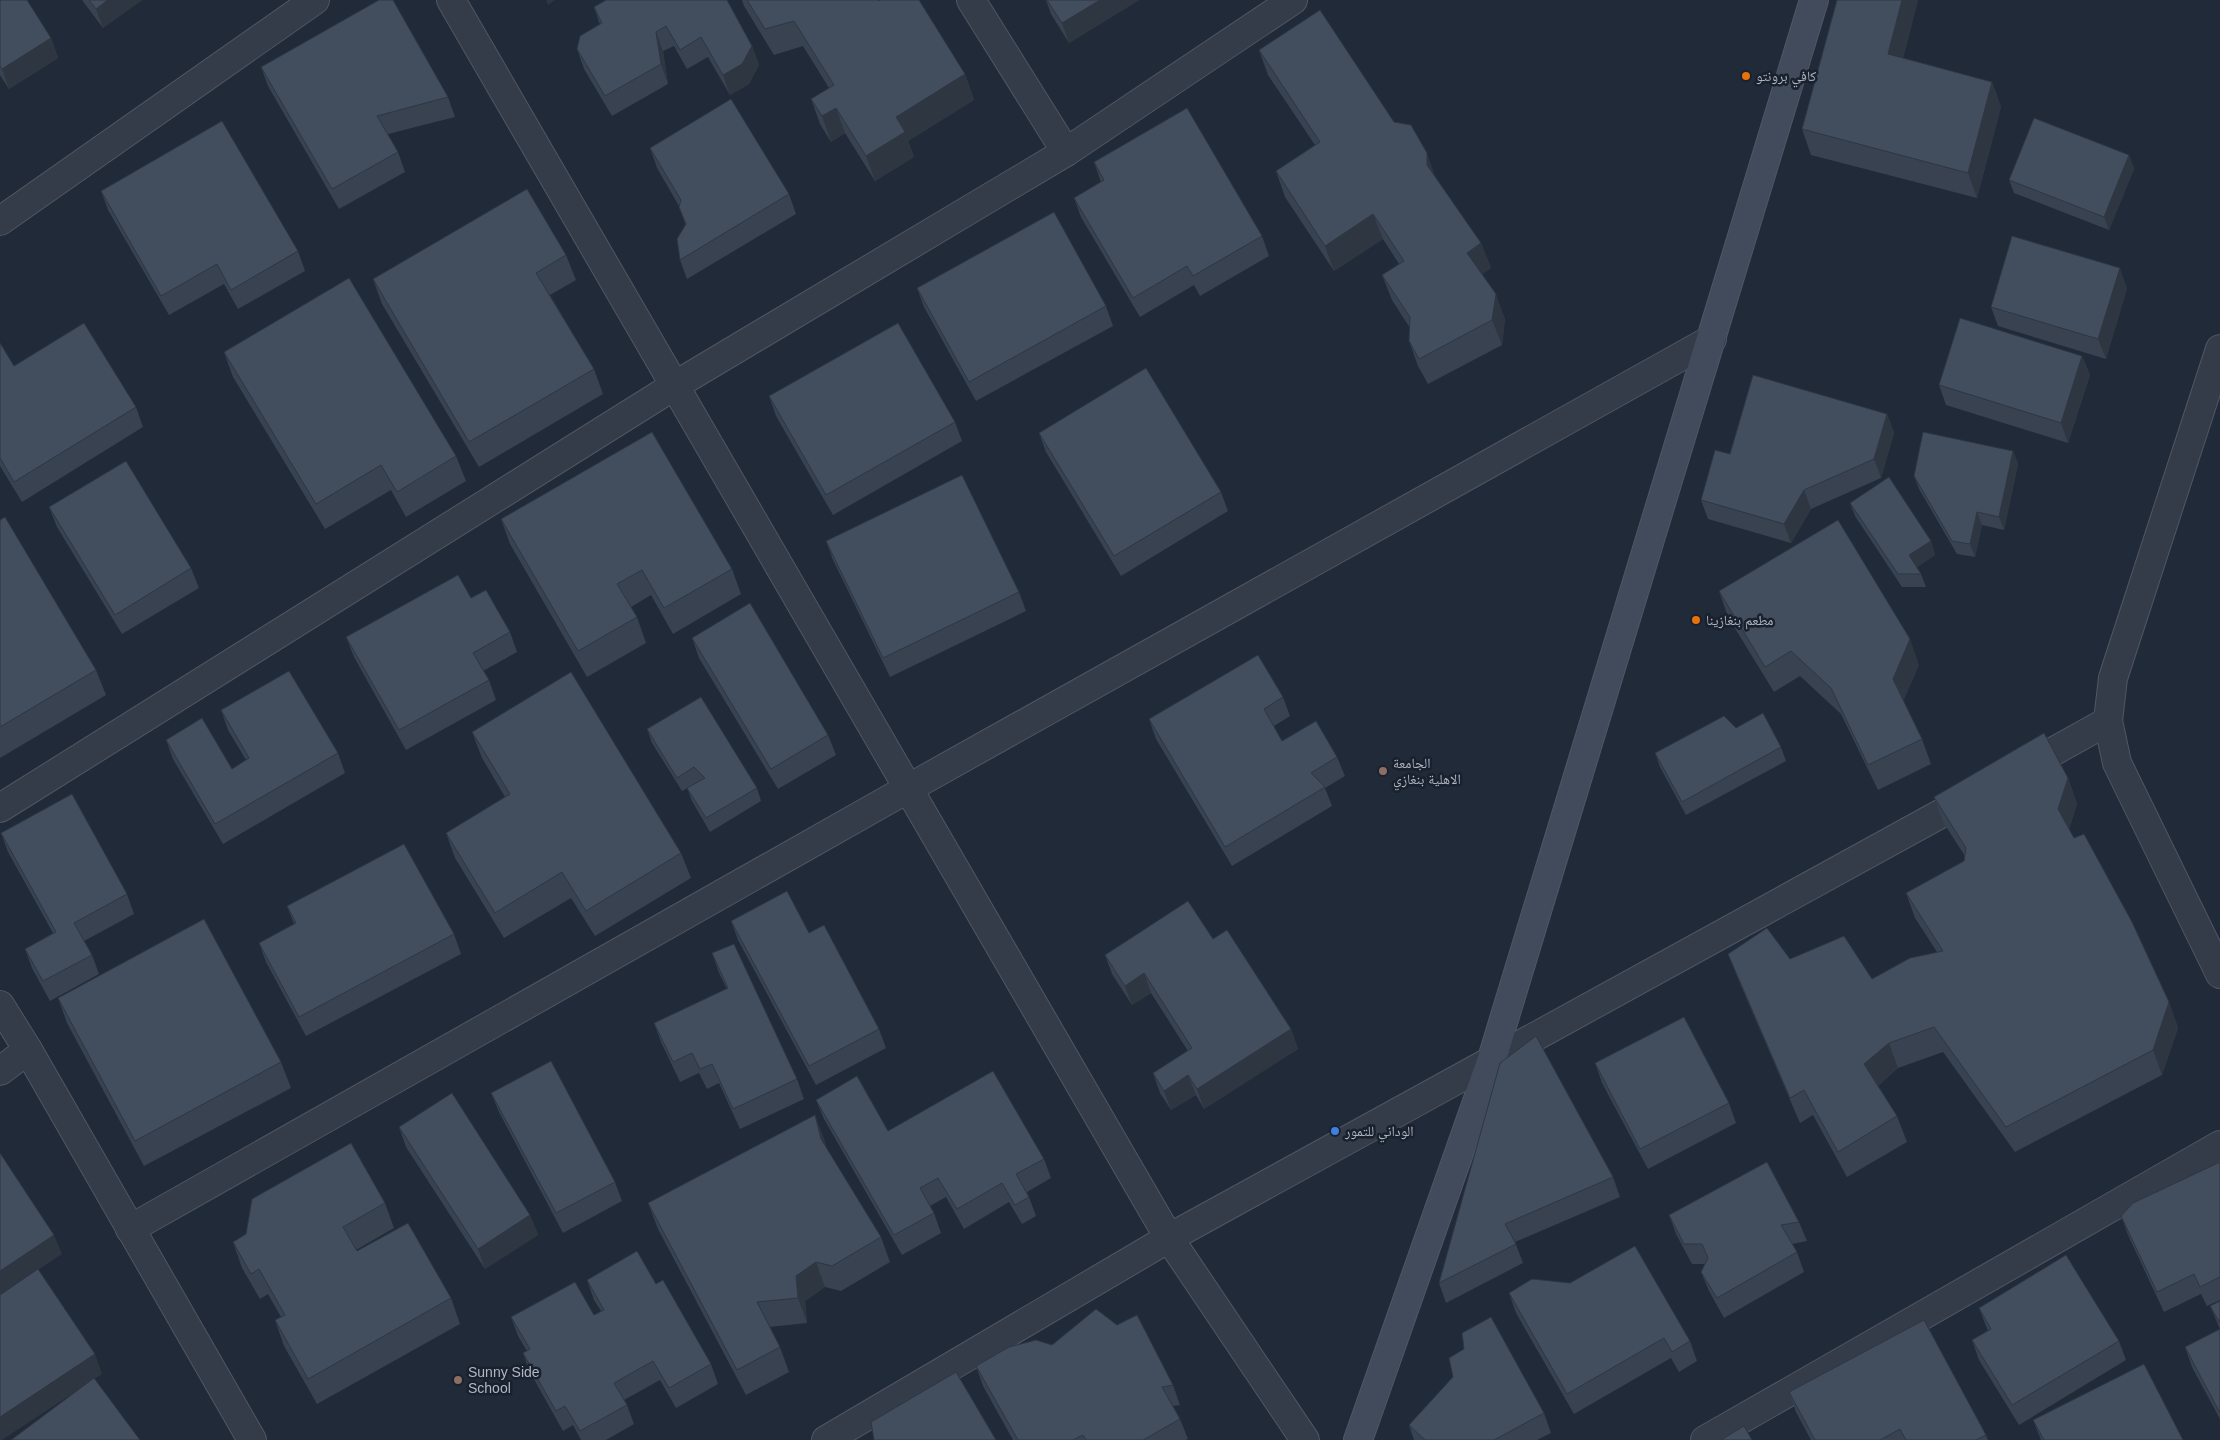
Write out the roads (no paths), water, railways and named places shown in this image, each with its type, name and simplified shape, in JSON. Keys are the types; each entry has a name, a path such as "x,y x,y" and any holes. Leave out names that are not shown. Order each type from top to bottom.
{"street":[{"path":"0,221 315,0"},
{"path":"451,0 1169,1238 1305,1440"},
{"path":"971,0 1066,152"},
{"path":"0,808 674,386 1066,152 1294,0"},
{"path":"1358,1440 1491,1062 1814,0"},
{"path":"130,1229 909,788 1712,339"},
{"path":"2217,963 2117,763 2108,722 2113,678 2220,349"},
{"path":"826,1440 1169,1238 2108,722"},
{"path":"0,1005 28,1050 252,1440"},
{"path":"0,1071 28,1050"},
{"path":"1705,1440 2220,1145"}],"place":[{"name":"كافي برونتو","path":"1746,76"},
{"name":"مطعم بنغازينا","path":"1696,620"},
{"name":"الجامعة الاهلية بنغازي","path":"1383,771"},
{"name":"الوداني للتمور","path":"1335,1131"},
{"name":"Sunny Side School","path":"458,1380"}]}
